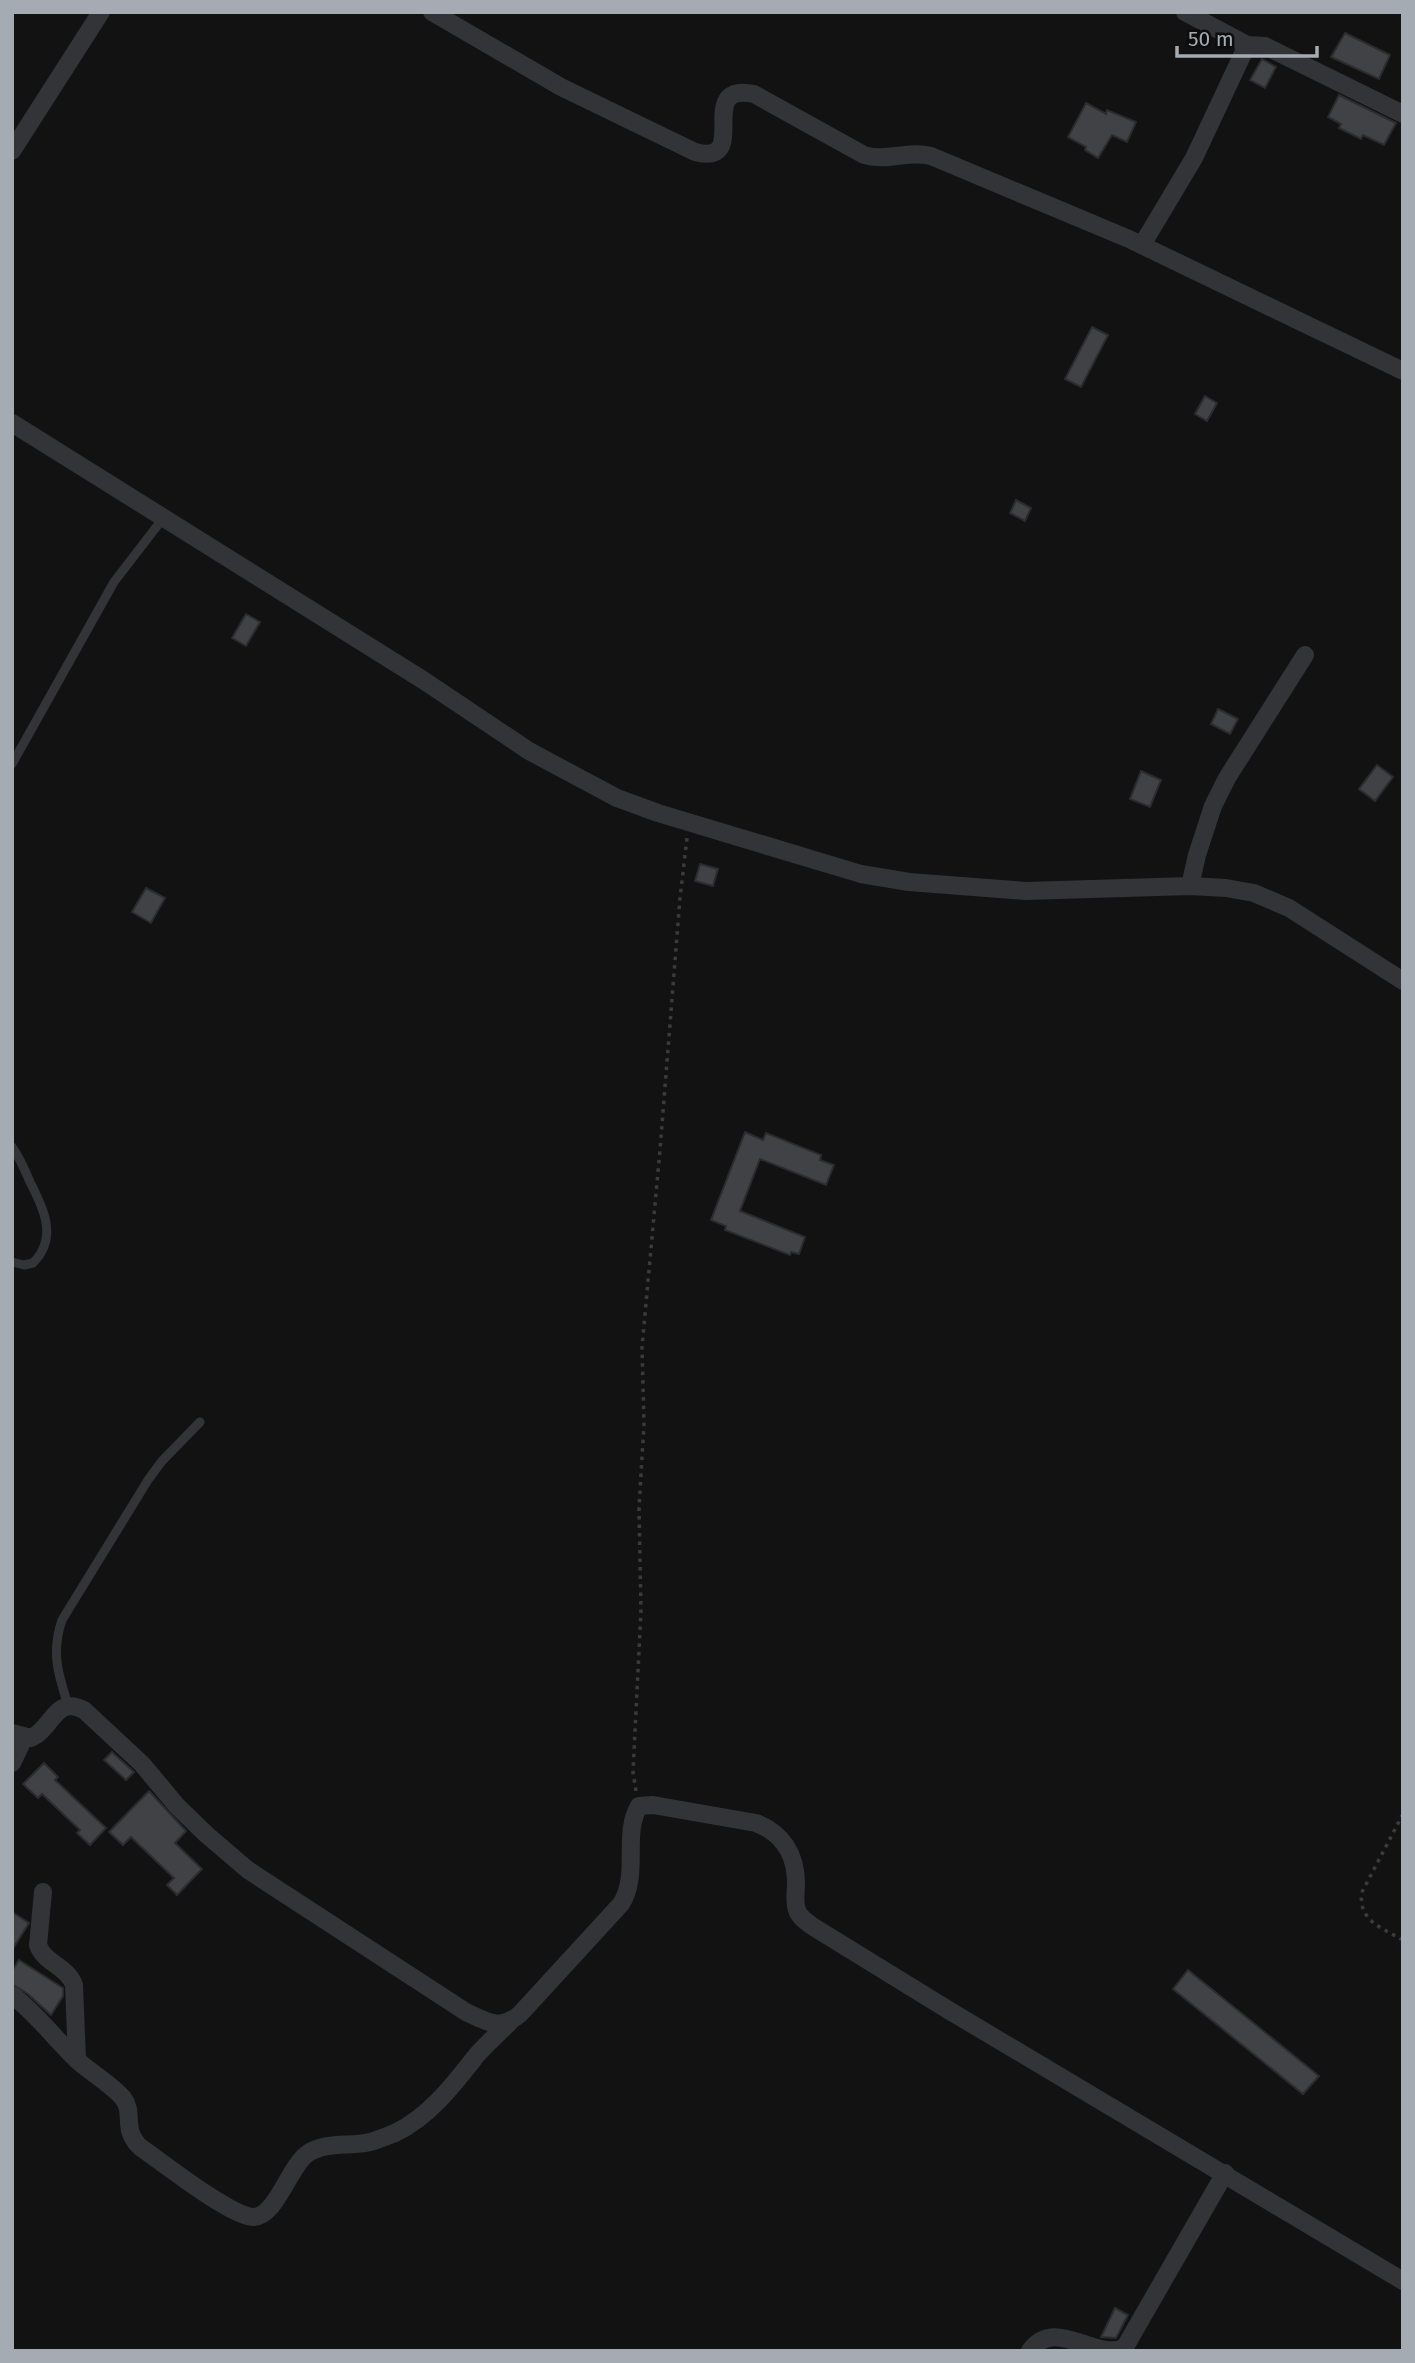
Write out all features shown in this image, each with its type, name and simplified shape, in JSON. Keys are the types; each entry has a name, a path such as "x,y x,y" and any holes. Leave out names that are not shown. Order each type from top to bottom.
{"street":[{"path":"12,151 100,12"},
{"path":"432,12 561,87 695,152 706,155 717,152 723,138 725,103 733,92 754,94 864,155 883,159 910,153 931,156 1142,245 1403,372"},
{"path":"1185,12 1247,46 1265,46 1403,114"},
{"path":"1142,245 1194,158 1247,46"},
{"path":"12,423 564,771 617,798 861,874 909,882 1026,891 1190,886 1254,893 1289,908 1403,981"},
{"path":"1190,886 1204,831 1218,796 1305,655"},
{"path":"12,1763 18,1735 36,1736 57,1712 68,1705 85,1710 142,1764 187,1816 248,1870 466,2012 498,2024 510,2022"},
{"path":"12,1995 45,2023 77,2060 125,2100 128,2131 140,2147 216,2199 242,2214 257,2217 269,2210 308,2153 327,2146 369,2142 413,2123 462,2077 478,2054 616,1910 627,1894 634,1818 639,1806 653,1805 756,1823 778,1835 792,1857 796,1871 797,1910 802,1918 950,2011 1403,2281"},
{"path":"43,1892 38,1945 40,1952 71,1978 74,1985 77,2060"},
{"path":"1030,2351 1035,2343 1054,2337 1107,2351 1125,2347 1224,2174"}],"lane":[{"path":"12,764 114,582 164,517"},
{"path":"12,1147 41,1204 47,1218 48,1231 44,1246 33,1263 24,1265 12,1262"},
{"path":"68,1705 59,1675 55,1641 62,1620 148,1480 162,1461 200,1422"}],"path":[{"path":"639,1806 633,1772 641,1610 639,1508 644,1424 642,1347 680,898 689,822"},
{"path":"1403,1814 1362,1892 1360,1903 1363,1913 1370,1920 1403,1940"}],"building":[{"path":"1345,33 1390,55 1379,79 1331,57"},
{"path":"1262,59 1276,67 1265,88 1250,80"},
{"path":"1339,95 1396,123 1384,145 1363,135 1361,139 1339,128 1341,124 1328,117"},
{"path":"1086,103 1106,114 1107,110 1136,122 1127,142 1112,135 1098,158 1085,150 1086,147 1068,137"},
{"path":"1092,327 1108,335 1081,387 1065,379"},
{"path":"1205,396 1217,403 1207,421 1195,414"},
{"path":"1016,500 1031,508 1025,521 1010,513"},
{"path":"246,614 260,622 246,646 232,638"},
{"path":"1218,709 1238,719 1230,734 1211,724"},
{"path":"1377,765 1393,777 1375,801 1359,789"},
{"path":"1141,771 1161,780 1150,807 1130,799"},
{"path":"700,864 718,869 713,886 695,881"},
{"path":"146,888 165,898 151,923 132,912"},
{"path":"745,1132 763,1140 766,1133 821,1155 820,1160 834,1165 826,1185 760,1159 740,1211 805,1237 799,1254 791,1252 790,1255 725,1230 726,1226 711,1220"},
{"path":"112,1752 134,1772 126,1780 104,1760"},
{"path":"44,1763 58,1777 55,1780 106,1828 90,1845 77,1833 80,1830 42,1794 38,1798 23,1784"},
{"path":"149,1791 186,1831 175,1843 202,1869 177,1895 167,1885 174,1878 131,1837 123,1845 109,1832"},
{"path":"12,1912 29,1923 12,1950"},
{"path":"19,1960 63,1988 63,1996 51,2015 28,1994 12,1984 12,1971"},
{"path":"1188,1970 1319,2076 1303,2094 1173,1989"},
{"path":"1115,2308 1128,2315 1116,2338 1101,2337"}]}
